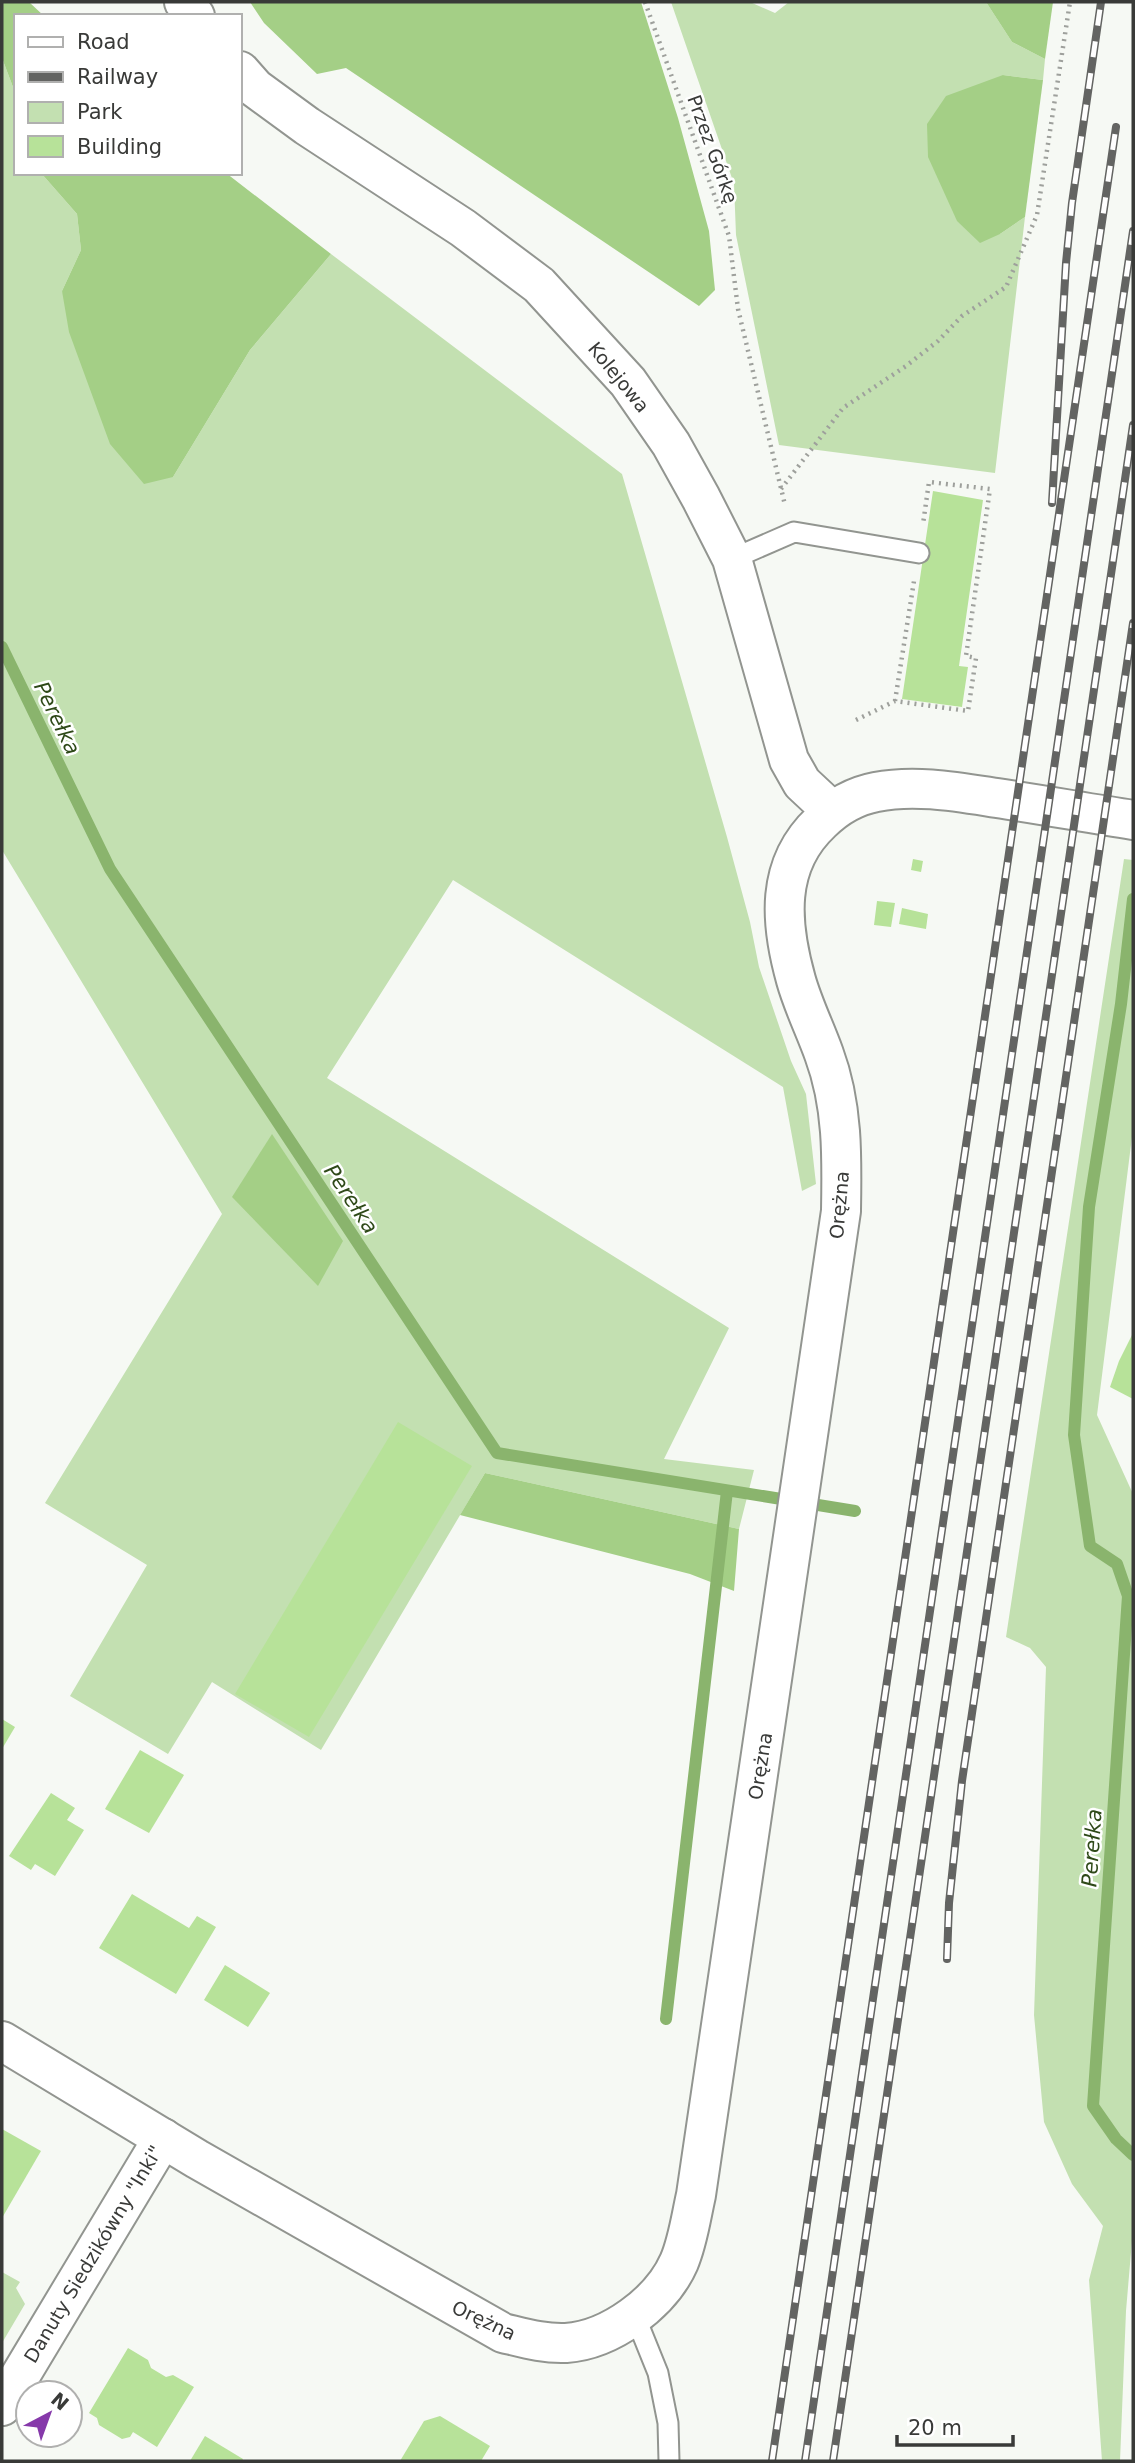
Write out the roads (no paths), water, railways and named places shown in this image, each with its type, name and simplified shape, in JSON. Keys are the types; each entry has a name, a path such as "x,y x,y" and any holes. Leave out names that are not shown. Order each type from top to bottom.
{"street":[{"name":"Kolejowa","path":"242,73 255,88 307,126 463,228 539,285 628,382 671,444 732,559 789,760 802,783 832,811"},
{"name":"Orężna","path":"2,2041 163,2138 503,2333 537,2342 568,2343 603,2334 635,2316 658,2293 678,2264 688,2235 698,2183 841,1211 843,1144 836,1097 825,1055 796,979 787,937 785,910 788,871 809,833 832,811 859,797 877,792 908,789 958,792 1133,820"},
{"name":"Danuty Siedzikówny \"Inki\"","path":"2,2406 163,2138"}],"lane":[{"path":"732,559 794,532 919,553"},
{"path":"635,2316 658,2373 668,2423 669,2461"}],"waterway":[{"name":"Perełka","path":"2,647 110,869 497,1453 855,1511"},
{"path":"1133,899 1121,1004 1089,1207 1074,1435 1090,1546 1117,1564 1128,1596 1093,2106 1116,2139 1133,2155"},
{"path":"666,2019 727,1491"}],"railway":[{"path":"1052,503 1066,263 1101,2"},
{"path":"772,2461 1116,127"},
{"path":"805,2461 1133,231"},
{"path":"833,2461 1133,425"},
{"path":"947,1959 949,1903 962,1781 1133,623"}]}
